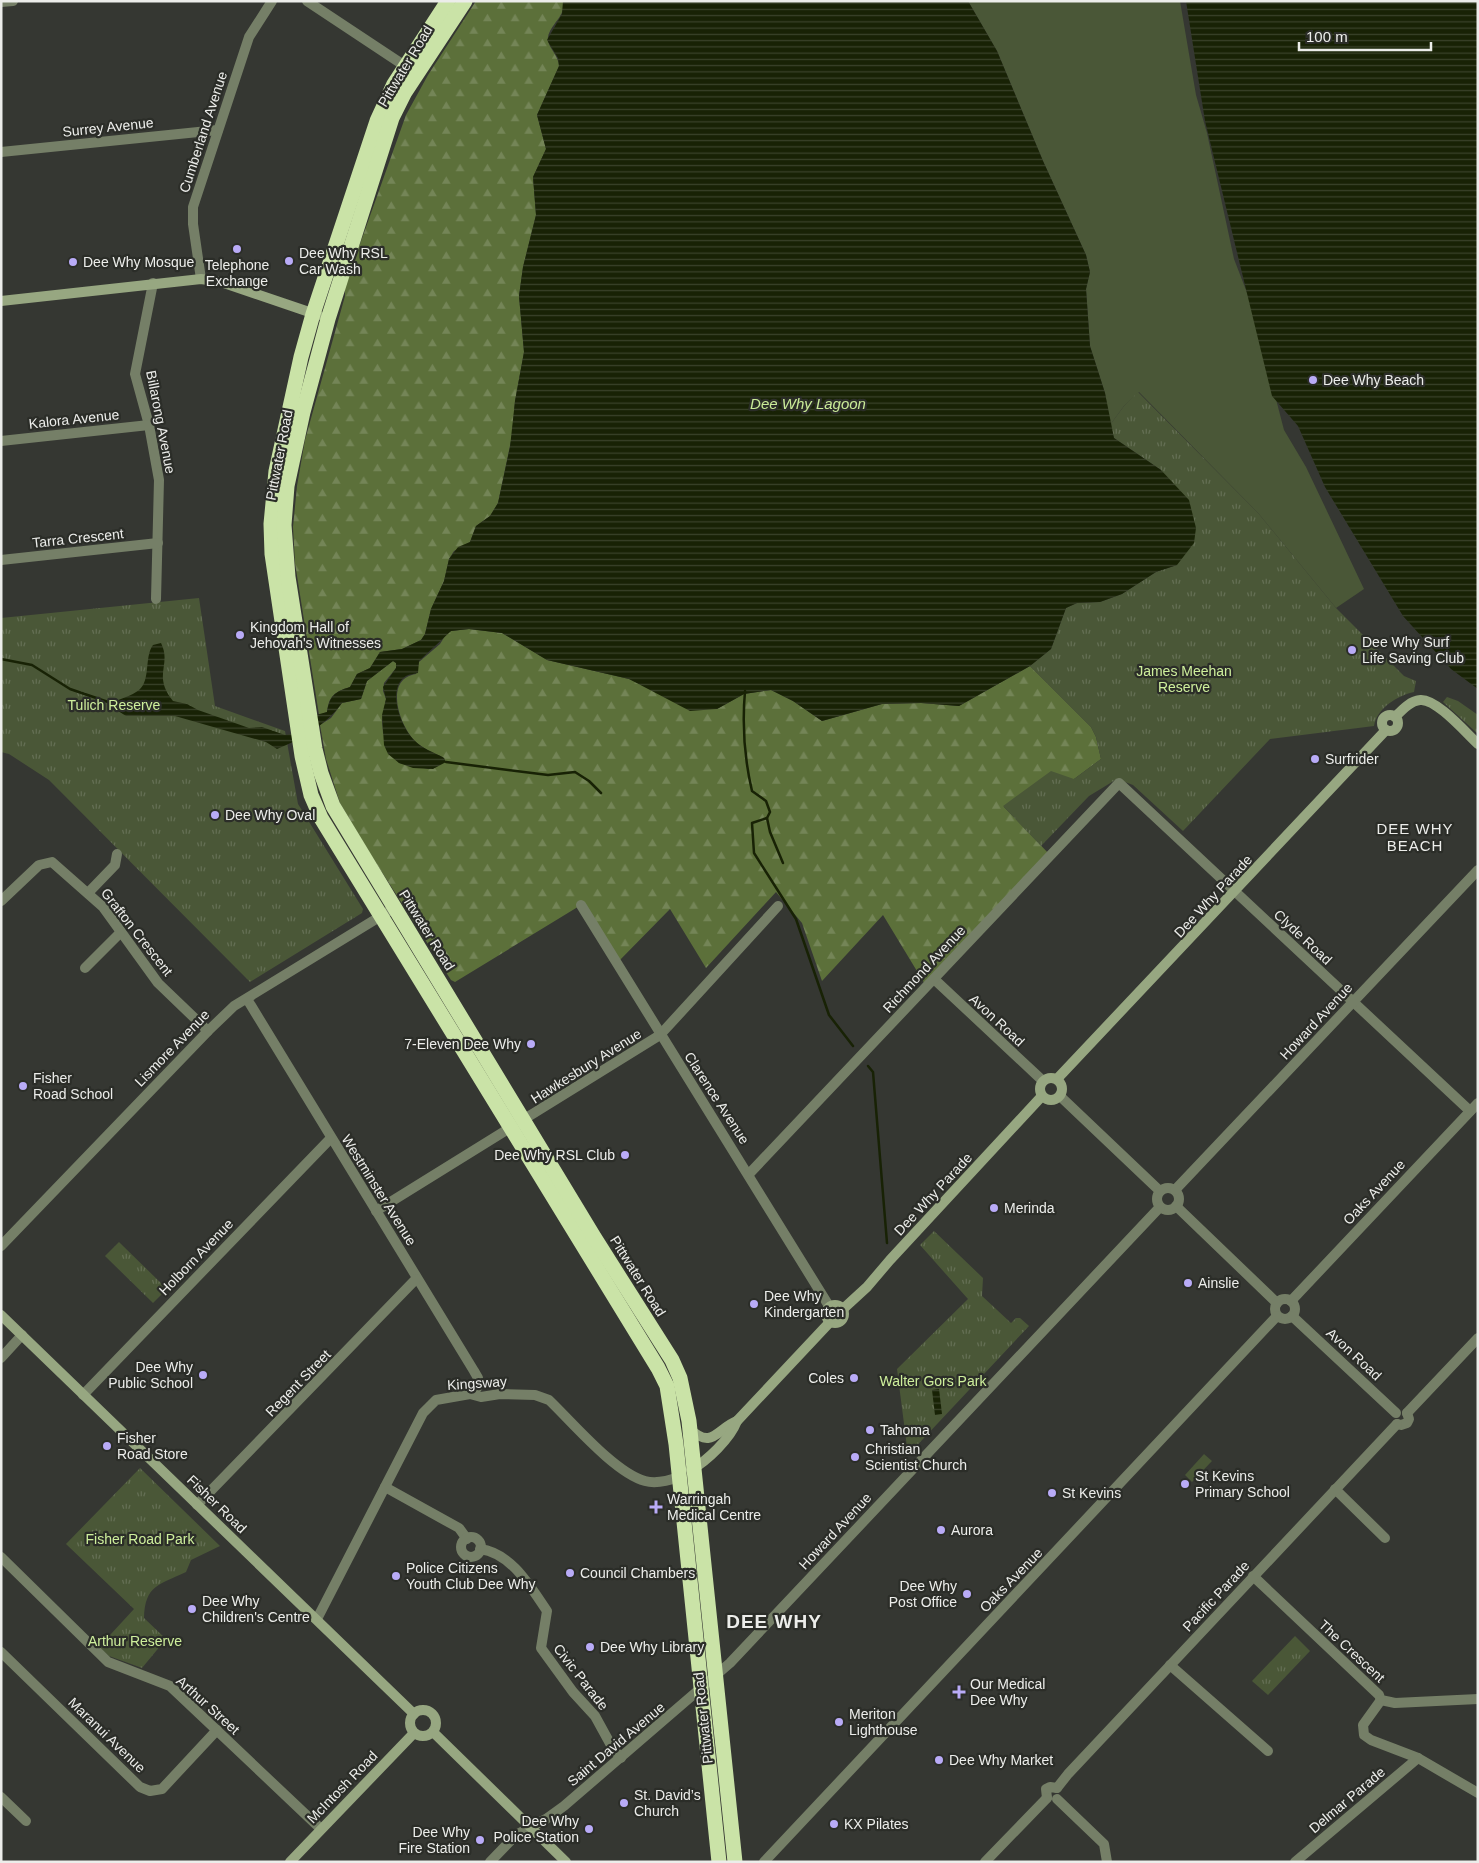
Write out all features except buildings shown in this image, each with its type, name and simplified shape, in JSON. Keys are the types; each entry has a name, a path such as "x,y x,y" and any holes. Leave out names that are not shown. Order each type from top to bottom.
{"highway":[{"name":"Pittwater Road","path":"448,1 405,66 384,104 374,129 281,448 271,524 277,588 297,726 311,795 321,818 663,1377 671,1410 719,1862"},
{"name":"Pittwater Road","path":"465,1 405,92 392,118 321,316 287,486 284,525 288,577 315,749 321,773 333,806 594,1237 672,1360 680,1378 690,1429 735,1862"}],"main road":[{"path":"1,301 201,279 221,282 321,316"},
{"name":"Dee Why Parade","path":"1057,1079 1386,730 1397,728 1398,723 1395,717 1413,701 1426,700 1437,706 1478,744"},
{"path":"1050,1078 1057,1079 1062,1085 1060,1096 1050,1100 1042,1096 1040,1087 1043,1081 1050,1078"},
{"name":"Dee Why Parade","path":"843,1309 871,1283 1042,1096"},
{"path":"835,1304 843,1309 844,1315 841,1321 836,1323 830,1322 825,1314 829,1306 835,1304"},
{"name":"Fisher Road","path":"1,1315 414,1714"},
{"path":"678,1477 704,1461 733,1430 737,1421 830,1322"},
{"path":"690,1429 697,1436 711,1438 719,1434 728,1425 737,1421"},
{"path":"425,1710 432,1713 436,1720 433,1732 426,1736 414,1733 410,1722 414,1714 425,1710"},
{"path":"433,1732 566,1862"},
{"name":"McIntosh Road","path":"290,1862 414,1733"}],"street":[{"path":"1,2 13,1"},
{"name":"Cumberland Avenue","path":"201,279 193,224 193,207 249,37 272,1"},
{"path":"307,1 405,66"},
{"name":"Surrey Avenue","path":"1,152 218,130"},
{"name":"Billarong Avenue","path":"153,283 135,374 149,425 160,480 156,599"},
{"name":"Kalora Avenue","path":"1,441 149,425"},
{"name":"Tarra Crescent","path":"1,560 158,543"},
{"name":"Clyde Road","path":"1118,783 1470,1111"},
{"name":"Richmond Avenue","path":"749,1174 1118,783"},
{"name":"Grafton Crescent","path":"88,893 115,865 117,854"},
{"name":"Grafton Crescent","path":"1,901 38,865 52,862 103,907 120,934 158,982 208,1030"},
{"name":"Howard Avenue","path":"1175,1190 1478,870"},
{"name":"Clarence Avenue","path":"581,905 829,1306"},
{"name":"Hawkesbury Avenue","path":"376,1211 660,1035 778,906"},
{"name":"Lismore Avenue","path":"1,1246 208,1030 234,1006 394,908"},
{"path":"85,968 120,934"},
{"name":"Avon Road","path":"934,979 1043,1081"},
{"name":"Westminster Avenue","path":"247,999 478,1378 477,1388 470,1394"},
{"path":"1060,1096 1160,1192"},
{"name":"Oaks Avenue","path":"1291,1301 1478,1103"},
{"name":"Holborn Avenue","path":"82,1394 331,1138"},
{"path":"1167,1188 1175,1190 1179,1199 1176,1206 1170,1210 1160,1207 1157,1198 1160,1192 1167,1188"},
{"path":"1176,1206 1277,1302"},
{"name":"Howard Avenue","path":"715,1677 1160,1207"},
{"name":"Regent Street","path":"197,1505 416,1279"},
{"path":"1284,1299 1291,1301 1296,1310 1286,1320 1277,1316 1274,1309 1277,1302 1284,1299"},
{"name":"Oaks Avenue","path":"764,1862 1277,1316"},
{"name":"Avon Road","path":"1292,1316 1402,1413"},
{"path":"1,1358 22,1335"},
{"path":"1402,1413 1478,1338"},
{"name":"Kingsway","path":"317,1619 427,1407 436,1400 470,1394 481,1397 517,1394 542,1397 555,1405 598,1450 643,1481 668,1481 678,1477"},
{"name":"Pacific Parade","path":"985,1862 1053,1795 1170,1665 1397,1424 1394,1417 1402,1413"},
{"path":"385,1487 459,1528 467,1539"},
{"path":"1335,1489 1385,1538"},
{"path":"473,1538 478,1541 480,1549 476,1556 465,1555 462,1545 467,1539 473,1538"},
{"name":"Civic Parade","path":"480,1549 488,1550 511,1564 547,1611 541,1648 573,1692 594,1716 612,1747 621,1758"},
{"name":"Arthur Street","path":"1,1557 108,1662 170,1686 321,1829"},
{"name":"The Crescent","path":"1253,1576 1379,1695 1381,1700 1394,1703 1478,1699"},
{"name":"Maranui Avenue","path":"1,1652 140,1787 150,1791 162,1789 217,1730"},
{"path":"1170,1665 1268,1751"},
{"name":"Saint David Avenue","path":"490,1862 516,1835 564,1806 715,1677"},
{"path":"1381,1700 1363,1725 1364,1736 1418,1758 1478,1793"},
{"name":"Delmar Parade","path":"1295,1862 1418,1758"},
{"path":"1053,1795 1104,1844 1108,1862"},
{"path":"1,1797 26,1820"}],"green space":[{"path":"476,1 563,1 560,16 548,37 549,44 559,66 537,115 546,149 533,177 536,215 523,267 519,296 524,352 515,401 512,436 498,503 490,516 476,526 470,542 454,551 449,559 444,581 431,609 425,634 421,640 402,649 380,652 370,668 357,674 350,687 333,695 327,712 319,715 295,563 293,527 297,486 305,440 345,296 345,286 406,115 428,75"},
{"path":"968,1 1180,1 1196,95 1207,133 1234,259 1251,303 1284,430 1306,467 1364,589 1336,608 1258,513 1139,392 1124,406 1110,425 1105,393 1090,346 1086,289 1090,272 1086,255 1043,161 997,51"},
{"name":"James Meehan Reserve","path":"1138,392 1258,513 1336,608 1404,676 1416,681 1414,692 1401,696 1383,708 1374,726 1270,739 1183,831 1133,785 1117,779 1089,796 1041,846 1003,806 1051,771 1074,779 1101,759 1096,737 1091,727 1030,666 1051,649 1066,608 1077,603 1100,602 1122,594 1156,572 1177,565 1161,470 1114,438 1110,425 1124,406"},
{"name":"Tulich Reserve","path":"199,598 215,706 285,731 298,804 363,909 362,913 250,982 49,780 9,754 1,752 1,618"},
{"path":"469,629 502,633 547,660 629,679 696,709 717,709 744,694 771,690 793,701 822,721 882,704 921,703 959,706 1030,666 1091,727 1096,737 1101,759 1074,779 1004,807 1051,856 926,986 883,915 822,981 802,923 776,892 706,968 670,909 617,963 581,905 455,982 451,980 340,803 326,759 320,725 331,718 342,703 361,699 367,681 393,661 396,663 396,668 384,683 383,691 386,699 382,721 383,733 399,763 429,769 445,762 444,758 416,742 408,732 399,713 397,693 400,684 406,678 416,674 419,662 440,644 445,636 451,631"},
{"path":"1447,697 1458,701 1478,715 1478,734 1443,702"},
{"name":"Walter Gors Park","path":"934,1231 983,1278 982,1296 1011,1323 1016,1318 1020,1318 1029,1326 908,1455 897,1369 968,1299 920,1245"},
{"path":"119,1242 167,1289 153,1303 105,1256"},
{"path":"1204,1454 1212,1461 1192,1482 1185,1475"},
{"name":"Fisher Road Park","path":"140,1468 220,1546 191,1560 186,1572 161,1584 151,1592 147,1599 144,1618 166,1639 142,1668 109,1656 99,1647 134,1609 66,1544"},
{"path":"1295,1636 1310,1651 1268,1695 1252,1681"}],"water":[{"name":"Dee Why Lagoon","path":"563,1 968,1 997,51 1043,161 1086,255 1090,272 1086,289 1090,346 1105,393 1114,438 1161,470 1189,500 1196,528 1194,543 1177,565 1156,572 1122,594 1100,602 1077,603 1066,608 1051,649 1030,666 959,706 921,703 882,704 822,721 793,701 771,690 744,694 717,709 690,711 629,679 547,660 502,633 469,629 451,631 419,661 418,673 406,676 400,682 397,690 396,699 400,717 409,734 421,746 444,758 446,762 433,769 413,768 399,763 388,754 384,745 382,715 386,699 383,687 396,668 396,663 393,661 367,681 361,699 342,703 321,725 295,741 277,749 266,742 175,716 126,716 115,709 111,703 133,694 143,686 150,650 153,645 161,643 164,651 164,684 173,701 187,704 198,710 249,728 262,727 285,735 291,734 316,715 327,712 331,698 340,691 350,687 357,674 370,668 380,652 402,649 421,640 425,634 431,609 444,581 449,559 458,547 470,542 476,526 490,516 498,503 510,447 515,401 524,352 519,296 523,267 536,215 533,177 546,149 537,115 559,66 558,58 547,40 562,14"},
{"path":"1186,1 1478,1 1478,689 1451,669 1403,616 1325,487 1298,426 1272,396 1205,121"},
{"path":"939,1389 942,1414 935,1415 932,1390"}],"waterway":[{"path":"1,659 32,665 70,689 114,704"},
{"path":"745,691 744,741 749,778 752,791 766,801 770,812 767,818 752,823 754,853 796,919 829,1015 853,1046"},
{"path":"446,762 548,775 575,772 589,781 601,793"},
{"path":"767,818 770,832 783,863"},
{"path":"868,1066 873,1072 887,1243"}],"place":[{"name":"Telephone Exchange","path":"237,249"},
{"name":"Dee Why RSL Car Wash","path":"289,261"},
{"name":"Dee Why Mosque","path":"73,262"},
{"name":"Dee Why Beach","path":"1313,380"},
{"name":"Kingdom Hall of Jehovah's Witnesses","path":"240,635"},
{"name":"Dee Why Surf Life Saving Club","path":"1352,650"},
{"name":"Surfrider","path":"1315,759"},
{"name":"Dee Why Oval","path":"215,815"},
{"name":"7-Eleven Dee Why","path":"531,1044"},
{"name":"Fisher Road School","path":"23,1086"},
{"name":"Dee Why RSL Club","path":"625,1155"},
{"name":"Merinda","path":"994,1208"},
{"name":"Ainslie","path":"1188,1283"},
{"name":"Dee Why Kindergarten","path":"754,1304"},
{"name":"Dee Why Public School","path":"203,1375"},
{"name":"Coles","path":"854,1378"},
{"name":"Tahoma","path":"870,1430"},
{"name":"Fisher Road Store","path":"107,1446"},
{"name":"Christian Scientist Church","path":"855,1457"},
{"name":"St Kevins Primary School","path":"1185,1484"},
{"name":"St Kevins","path":"1052,1493"},
{"name":"Warringah Medical Centre","path":"656,1507"},
{"name":"Aurora","path":"941,1530"},
{"name":"Council Chambers","path":"570,1573"},
{"name":"Police Citizens Youth Club Dee Why","path":"396,1576"},
{"name":"Dee Why Post Office","path":"967,1594"},
{"name":"Dee Why Children's Centre","path":"192,1609"},
{"name":"Dee Why Library","path":"590,1647"},
{"name":"Our Medical Dee Why","path":"959,1692"},
{"name":"Meriton Lighthouse","path":"839,1722"},
{"name":"Dee Why Market","path":"939,1760"},
{"name":"St. David’s Church","path":"624,1803"},
{"name":"KX Pilates","path":"834,1824"},
{"name":"Dee Why Police Station","path":"589,1829"},
{"name":"Dee Why Fire Station","path":"480,1840"}],"district":[{"name":"DEE WHY BEACH","path":"1415,838"},
{"name":"DEE WHY","path":"774,1621"}],"park label":[{"name":"Arthur Reserve","path":"135,1641"}]}
